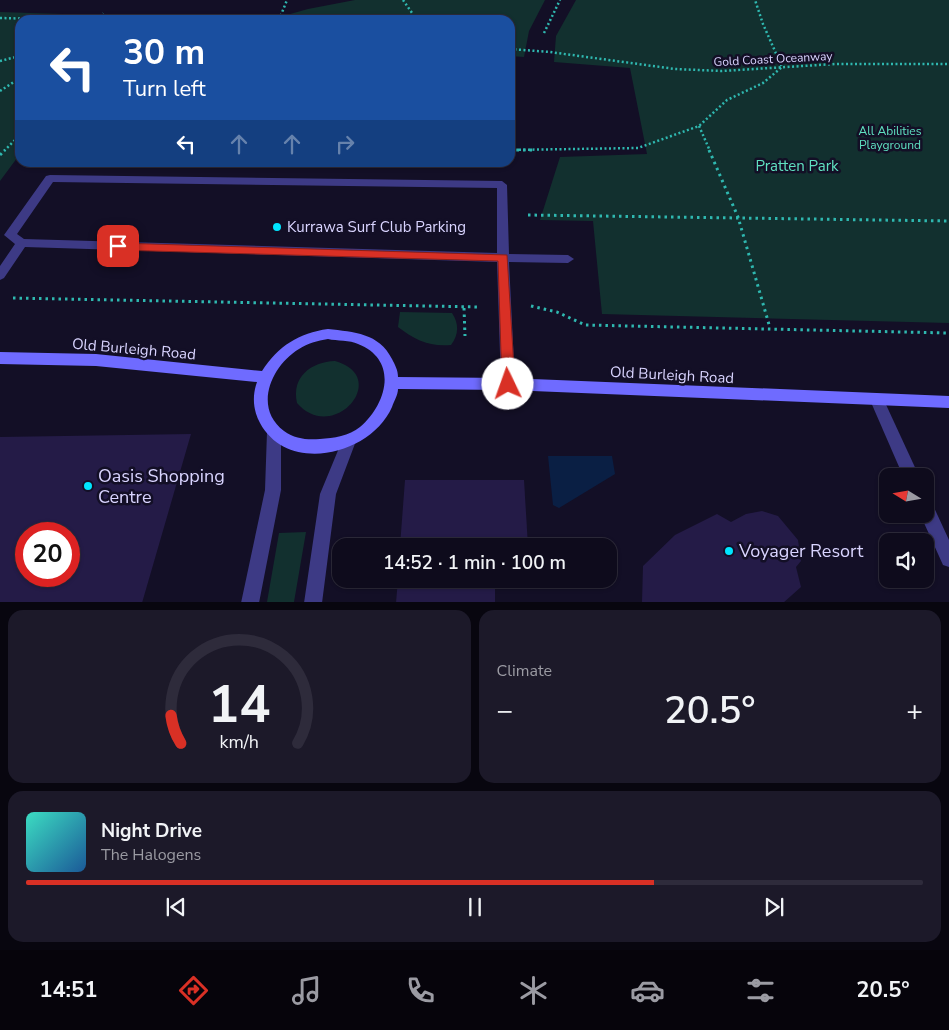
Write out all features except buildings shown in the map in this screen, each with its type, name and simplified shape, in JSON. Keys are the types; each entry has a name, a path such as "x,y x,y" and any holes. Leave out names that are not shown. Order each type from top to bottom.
{"street":[{"path":"508,384 504,258 502,211 502,184 50,178 10,235 22,244 504,258 568,259"},
{"path":"0,275 22,244"},
{"path":"340,334 360,337 378,348 389,363 393,382 390,400 382,416 367,430 349,441 329,447 308,447 289,442 274,432 263,416 260,397 265,377 278,359 296,344 317,336 340,334"},
{"name":"Old Burleigh Road","path":"0,358 96,360 265,377"},
{"name":"Old Burleigh Road","path":"393,382 508,384 949,402"},
{"path":"877,400 907,468"},
{"path":"250,602 273,490 274,432"},
{"path":"313,602 328,494 349,441"},
{"path":"933,523 949,559"}],"path":[{"path":"281,15 287,0"},
{"path":"402,0 413,15"},
{"path":"544,33 560,0"},
{"path":"515,150 638,148 699,126 727,100 763,83 782,67 763,24 755,0"},
{"path":"0,18 15,18"},
{"name":"Gold Coast Oceanway","path":"515,49 684,69 722,71 834,64 949,64"},
{"path":"0,60 15,57"},
{"path":"0,91 15,81"},
{"path":"699,126 738,217 770,328"},
{"path":"0,154 15,140"},
{"path":"502,211 521,214 949,222"},
{"path":"13,298 480,307"},
{"path":"529,306 557,312 585,325 949,333"},
{"path":"464,308 465,336"}],"green space":[{"path":"355,0 545,0 529,31 524,57 515,56 515,15 287,15"},
{"name":"Pratten Park","path":"576,0 949,0 949,323 602,314 593,221 540,220 560,157 647,154 630,68 554,62 556,36"},
{"path":"0,12 94,15 15,15 15,161 0,181"},
{"path":"400,312 452,313 456,321 456,337 451,345 429,344 416,339 398,327"},
{"path":"335,361 351,369 358,380 358,392 351,404 340,412 326,416 311,414 297,403 297,386 300,379 318,364"},
{"path":"306,532 294,602 267,602 279,533"}],"water":[{"path":"548,456 612,456 615,474 559,508 553,505"}],"place":[{"name":"Kurrawa Surf Club Parking","path":"277,227"},
{"name":"Oasis Shopping Centre","path":"88,486"},
{"name":"Voyager Resort","path":"729,551"}],"route":[{"path":"118,246 504,258 508,384"}],"park label":[{"name":"All Abilities Playground","path":"890,138"}]}
